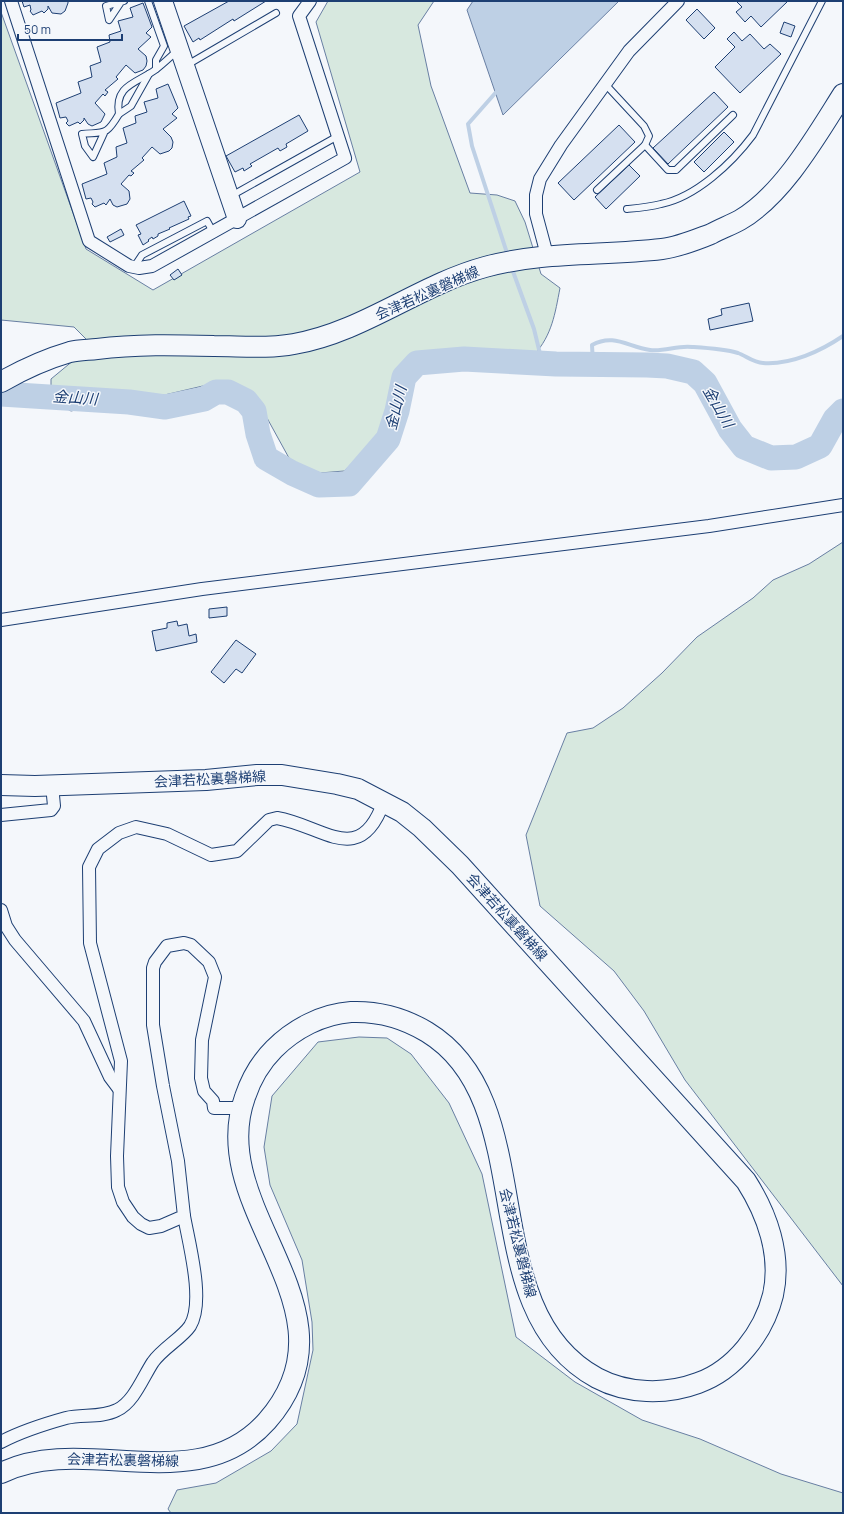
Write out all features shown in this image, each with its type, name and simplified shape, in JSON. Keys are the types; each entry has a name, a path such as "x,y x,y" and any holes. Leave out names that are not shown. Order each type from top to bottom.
{"main road":[{"name":"会津若松裏磐梯線","path":"8,378 71,352 115,346 164,345 257,347 294,344 333,333 378,315 459,275 512,260 546,255 664,249 692,242 740,220 760,205 801,160 843,94"},
{"name":"会津若松裏磐梯線","path":"1,785 52,785 206,780 257,775 282,776 337,784 358,789 384,801 402,812 422,828 460,866 746,1181 758,1199 768,1224 776,1270 771,1302 750,1342 738,1357 706,1380 688,1387 651,1391 618,1386 604,1382 576,1365 553,1342 535,1310 513,1232 494,1136 477,1086 461,1062 436,1038 412,1023 377,1012 347,1012 312,1022 281,1042 267,1056 256,1072 241,1108 239,1138 240,1157 244,1178 251,1200 294,1301 300,1332 298,1360 287,1392 266,1422 239,1446 210,1457 176,1463 128,1462 84,1458 41,1460 1,1474"}],"street":[{"path":"11,1 89,240 129,266 139,268 152,266 345,158 299,16 310,1"},
{"path":"163,1 184,67 237,219"},
{"path":"546,255 536,214 536,196 540,179 561,145 606,85 628,51 678,1"},
{"path":"1,620 202,589 709,526 843,505"},
{"path":"1,815 51,810 54,806 52,785"},
{"path":"184,1216 161,1226 149,1228 141,1224 133,1217 124,1202 118,1187 117,1164 121,1061 90,943 89,867 98,849 119,833 136,827 167,834 211,855 237,851 269,820 277,818 341,840 353,840 364,834 374,823 384,801"},
{"path":"1,910 6,926 15,940 84,1021 110,1077 119,1089"},
{"path":"1,1442 13,1436 67,1418 106,1414 117,1410 128,1401 158,1355 189,1327 194,1316 197,1305 196,1285 184,1216 178,1161 153,1025 155,962 167,946 184,943 191,946 209,962 215,977 202,1040 201,1078 204,1091 213,1101 214,1108 241,1108"}],"lane":[{"path":"148,1 164,46 156,60 156,70"},
{"path":"627,209 663,204 683,195 710,180 740,152 753,135 822,1"},
{"path":"184,67 276,12"},
{"path":"119,114 117,106 124,89 156,70 178,49"},
{"path":"104,133 119,114 131,106 150,73"},
{"path":"597,190 645,146 650,136 644,126 606,85"},
{"path":"645,146 668,170 676,170 732,116"},
{"path":"230,197 338,136"}],"shaded area":[{"path":"328,1 434,1 418,25 431,86 470,193 497,195 515,201 525,222 541,274 560,288 552,324 545,340 534,355 510,358 443,354 407,369 392,388 389,422 384,432 370,453 357,458 344,471 320,473 300,465 289,458 267,418 243,392 207,385 156,397 123,400 71,411 58,404 51,387 51,379 92,345 74,327 1,320 1,12 86,249 153,290 360,172 316,22"},
{"path":"843,542 843,1286 685,1080 644,1011 614,971 540,906 526,835 567,733 593,728 623,708 662,673 697,637 753,598 773,580 809,564"},
{"path":"359,1037 387,1038 411,1054 449,1103 482,1174 516,1337 575,1382 642,1420 700,1439 781,1474 843,1493 843,1513 171,1513 168,1509 177,1490 216,1483 271,1451 297,1424 313,1350 312,1322 302,1260 270,1185 264,1147 272,1096 318,1042"}],"water":[{"path":"473,1 619,1 503,115 467,10"}],"building":[{"path":"22,1 68,1 68,3 65,11 61,14 52,13 48,6 48,9 44,13 42,11 33,15 30,11 30,5 24,7"},
{"path":"229,1 266,1 234,21 233,19 200,40 199,38 193,42 184,26"},
{"path":"736,1 788,1 761,27 751,16 745,22 736,12 742,7"},
{"path":"143,3 152,27 146,33 151,37 138,49 146,56 146,66 143,70 135,73 126,65 116,77 118,79 105,90 108,92 105,96 103,94 95,103 105,114 101,122 92,126 88,124 84,118 80,124 78,122 69,126 66,123 68,121 66,117 60,118 56,103 81,93 78,82 92,77 90,66 101,62 97,47 110,42 109,35 121,31 118,21 133,17 130,8"},
{"path":"697,9 715,28 704,39 686,20"},
{"path":"784,22 795,26 791,37 780,33"},
{"path":"734,32 742,41 750,34 764,49 770,44 781,54 740,93 715,67 735,47 727,39"},
{"path":"168,84 178,108 172,114 177,118 163,129 171,137 173,142 172,148 169,151 160,154 152,147 142,158 144,160 131,171 134,173 131,176 129,175 121,184 129,191 130,199 127,204 117,207 113,205 110,199 106,205 104,203 95,207 92,204 93,202 91,198 86,199 82,184 107,174 104,163 117,157 116,147 127,143 123,128 136,123 135,116 147,112 144,102 158,98 156,89"},
{"path":"714,92 728,107 668,164 653,148"},
{"path":"299,115 308,131 286,144 287,147 280,151 278,148 250,164 252,166 244,171 243,168 235,172 226,156"},
{"path":"619,125 635,142 574,200 558,183"},
{"path":"724,132 734,142 704,172 694,162"},
{"path":"629,165 640,176 606,209 595,197"},
{"path":"184,201 191,216 188,217 189,219 158,234 158,236 153,239 152,237 143,245 138,235 141,234 136,225"},
{"path":"121,229 124,235 110,242 107,237"},
{"path":"178,269 182,275 174,280 170,275"},
{"path":"749,303 753,321 710,330 708,319 722,315 721,309"},
{"path":"227,607 227,616 209,618 209,609"},
{"path":"177,621 178,626 187,624 189,636 196,634 197,642 156,651 152,631 167,628 167,623"},
{"path":"236,640 256,654 242,673 236,669 224,683 211,672"}],"waterway":[{"path":"498,90 468,124 472,146 508,256"},
{"path":"511,266 534,329 542,362"},
{"path":"593,364 592,345 607,340 621,342 650,350 687,347 709,348 738,353 760,363 774,363 784,362 805,356 825,347 843,336"},
{"name":"金山川","path":"1,394 129,402 165,407 204,399 216,392 228,392 246,401 254,411 258,434 266,458 292,473 319,485 349,484 388,439 397,411 404,377 417,363 464,359 556,364 667,366 693,372 705,383 730,429 744,447 771,458 796,457 820,446 835,419 843,411"}]}
